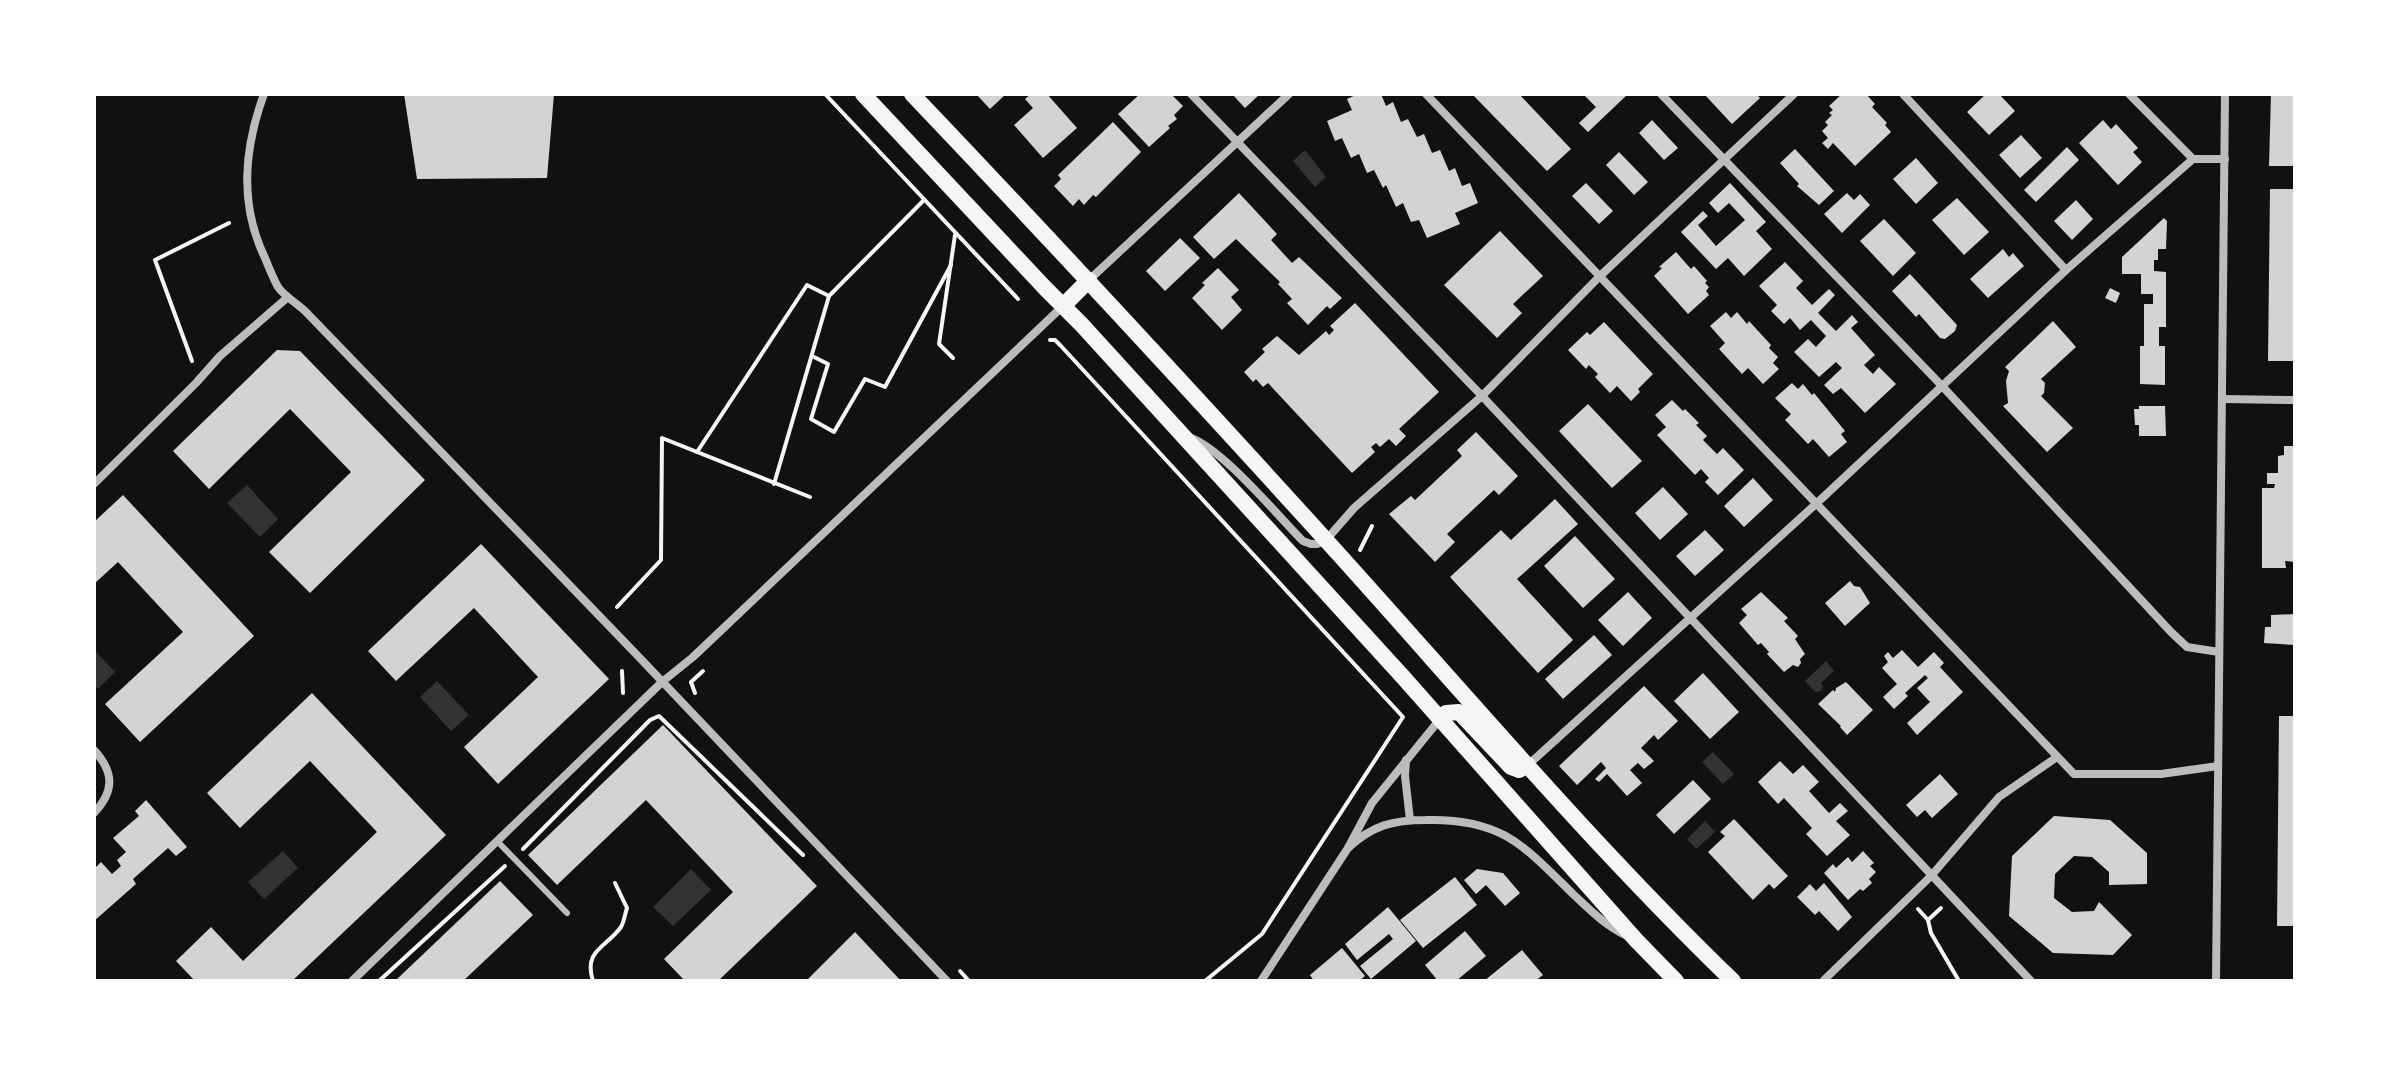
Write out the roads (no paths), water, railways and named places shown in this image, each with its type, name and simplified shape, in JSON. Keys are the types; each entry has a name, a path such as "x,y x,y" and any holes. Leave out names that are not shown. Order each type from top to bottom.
{"main road":[{"path":"863,94 1064,305 1676,981"},
{"path":"912,94 1089,280 1528,765 1667,915 1733,981"},
{"path":"1064,305 1089,280"},
{"path":"1440,719 1446,713 1459,712 1511,767 1519,770 1528,765"}],"street":[{"path":"264,94 248,148 246,182 249,210 261,250 278,287 306,312 947,981"},
{"path":"1191,94 1482,396 2031,981"},
{"path":"1089,280 1289,94"},
{"path":"1426,94 2074,774 2161,774 2218,766"},
{"path":"1661,94 1943,387 2171,632 2187,647 2219,652"},
{"path":"1181,434 1201,441 1220,456 1303,541 1311,544 1326,540 1354,508 1482,396 1600,276 1794,94"},
{"path":"1903,94 2066,270"},
{"path":"2129,94 2193,159"},
{"path":"2216,981 2225,94"},
{"path":"1528,765 1817,503 2066,270 2193,159 2225,159"},
{"path":"94,484 220,356 288,297"},
{"path":"352,981 662,682 693,657 1064,305"},
{"path":"2222,399 2295,400"},
{"path":"1261,981 1348,848 1372,803 1440,719"},
{"path":"94,750 110,772 109,788 102,805 94,813"},
{"path":"1823,981 1931,876 1999,797 2057,757"},
{"path":"1406,759 1410,820"},
{"path":"1348,848 1372,829 1391,822 1410,820 1465,823 1503,833 1521,844 1604,922 1636,940"}],"lane":[{"path":"498,842 567,913"}]}
